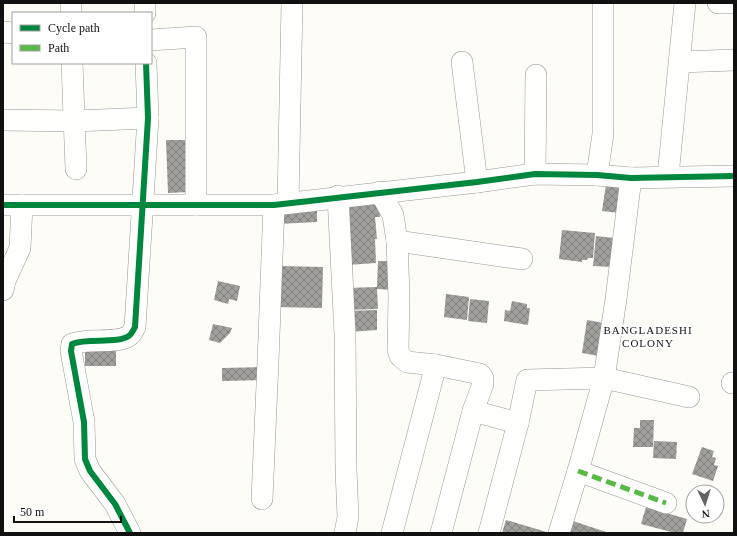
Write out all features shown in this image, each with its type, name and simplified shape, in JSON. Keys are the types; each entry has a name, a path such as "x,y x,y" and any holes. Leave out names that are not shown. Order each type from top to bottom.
{"street":[{"path":"262,499 269,347 281,204 292,3"},
{"path":"597,174 603,134 600,3"},
{"path":"668,176 685,3"},
{"path":"718,3 734,3"},
{"path":"152,40 196,37 196,205"},
{"path":"680,62 734,60"},
{"path":"462,62 477,182"},
{"path":"72,64 76,170"},
{"path":"130,533 114,504 90,471 85,459 84,422 71,351 72,344 80,340 121,340 131,335 135,327 148,118 146,64"},
{"path":"535,174 536,75"},
{"path":"3,120 75,121 148,118"},
{"path":"3,290 5,280 20,248 12,205 281,204 338,196 477,182 535,174 597,174 631,178 668,176 734,176"},
{"path":"559,533 604,378 616,299 631,178"},
{"path":"380,192 393,215 397,241 399,296 398,350 400,356 408,362 436,365 480,374 483,378 483,384 473,411 441,533"},
{"path":"338,196 345,334 346,469 348,517 345,533"},
{"path":"397,241 522,259"},
{"path":"392,533 436,365"},
{"path":"489,533 518,423 527,380 604,378 690,397"},
{"path":"473,411 518,423"},
{"path":"578,471 666,503"}],"building":[{"path":"166,140 187,140 188,192 168,193"},
{"path":"607,178 624,180 620,213 602,211"},
{"path":"379,199 380,217 375,217 377,239 375,239 376,263 347,265 344,202"},
{"path":"317,204 317,222 278,224 277,205"},
{"path":"562,230 595,233 593,258 582,260 582,262 559,259"},
{"path":"596,236 614,238 611,267 593,266"},
{"path":"378,261 395,261 395,290 377,289 378,309 347,310 346,288 377,287"},
{"path":"279,266 323,267 322,308 278,307"},
{"path":"218,281 240,286 237,301 229,299 228,304 214,300"},
{"path":"446,294 469,297 467,320 444,317"},
{"path":"470,299 489,301 487,323 468,321"},
{"path":"512,301 527,304 527,308 530,308 528,325 504,321 505,310 510,311"},
{"path":"377,310 377,330 348,332 347,311"},
{"path":"587,320 604,323 599,356 582,353"},
{"path":"213,324 232,328 230,333 220,343 209,340"},
{"path":"85,347 116,347 116,366 85,366"},
{"path":"266,367 267,380 222,381 222,368"},
{"path":"640,420 654,420 653,447 633,447 634,428 640,428"},
{"path":"654,441 677,442 676,459 653,458"},
{"path":"702,447 714,451 712,457 716,458 714,465 718,466 713,481 692,474"},
{"path":"646,507 685,518 686,524 683,533 675,533 641,524"},
{"path":"506,520 550,533 502,533"},
{"path":"573,521 606,532 569,533"}],"marked path":[{"path":"578,471 666,503"}],"cycle path":[{"path":"130,533 115,504 90,471 85,459 84,422 71,351 72,344 79,342 118,340 125,338 130,335 135,327 148,118 146,64"},
{"path":"3,205 274,205 535,174 597,175 631,178 734,176"}],"district":[{"name":"BANGLADESHI COLONY","path":"648,336"}]}
